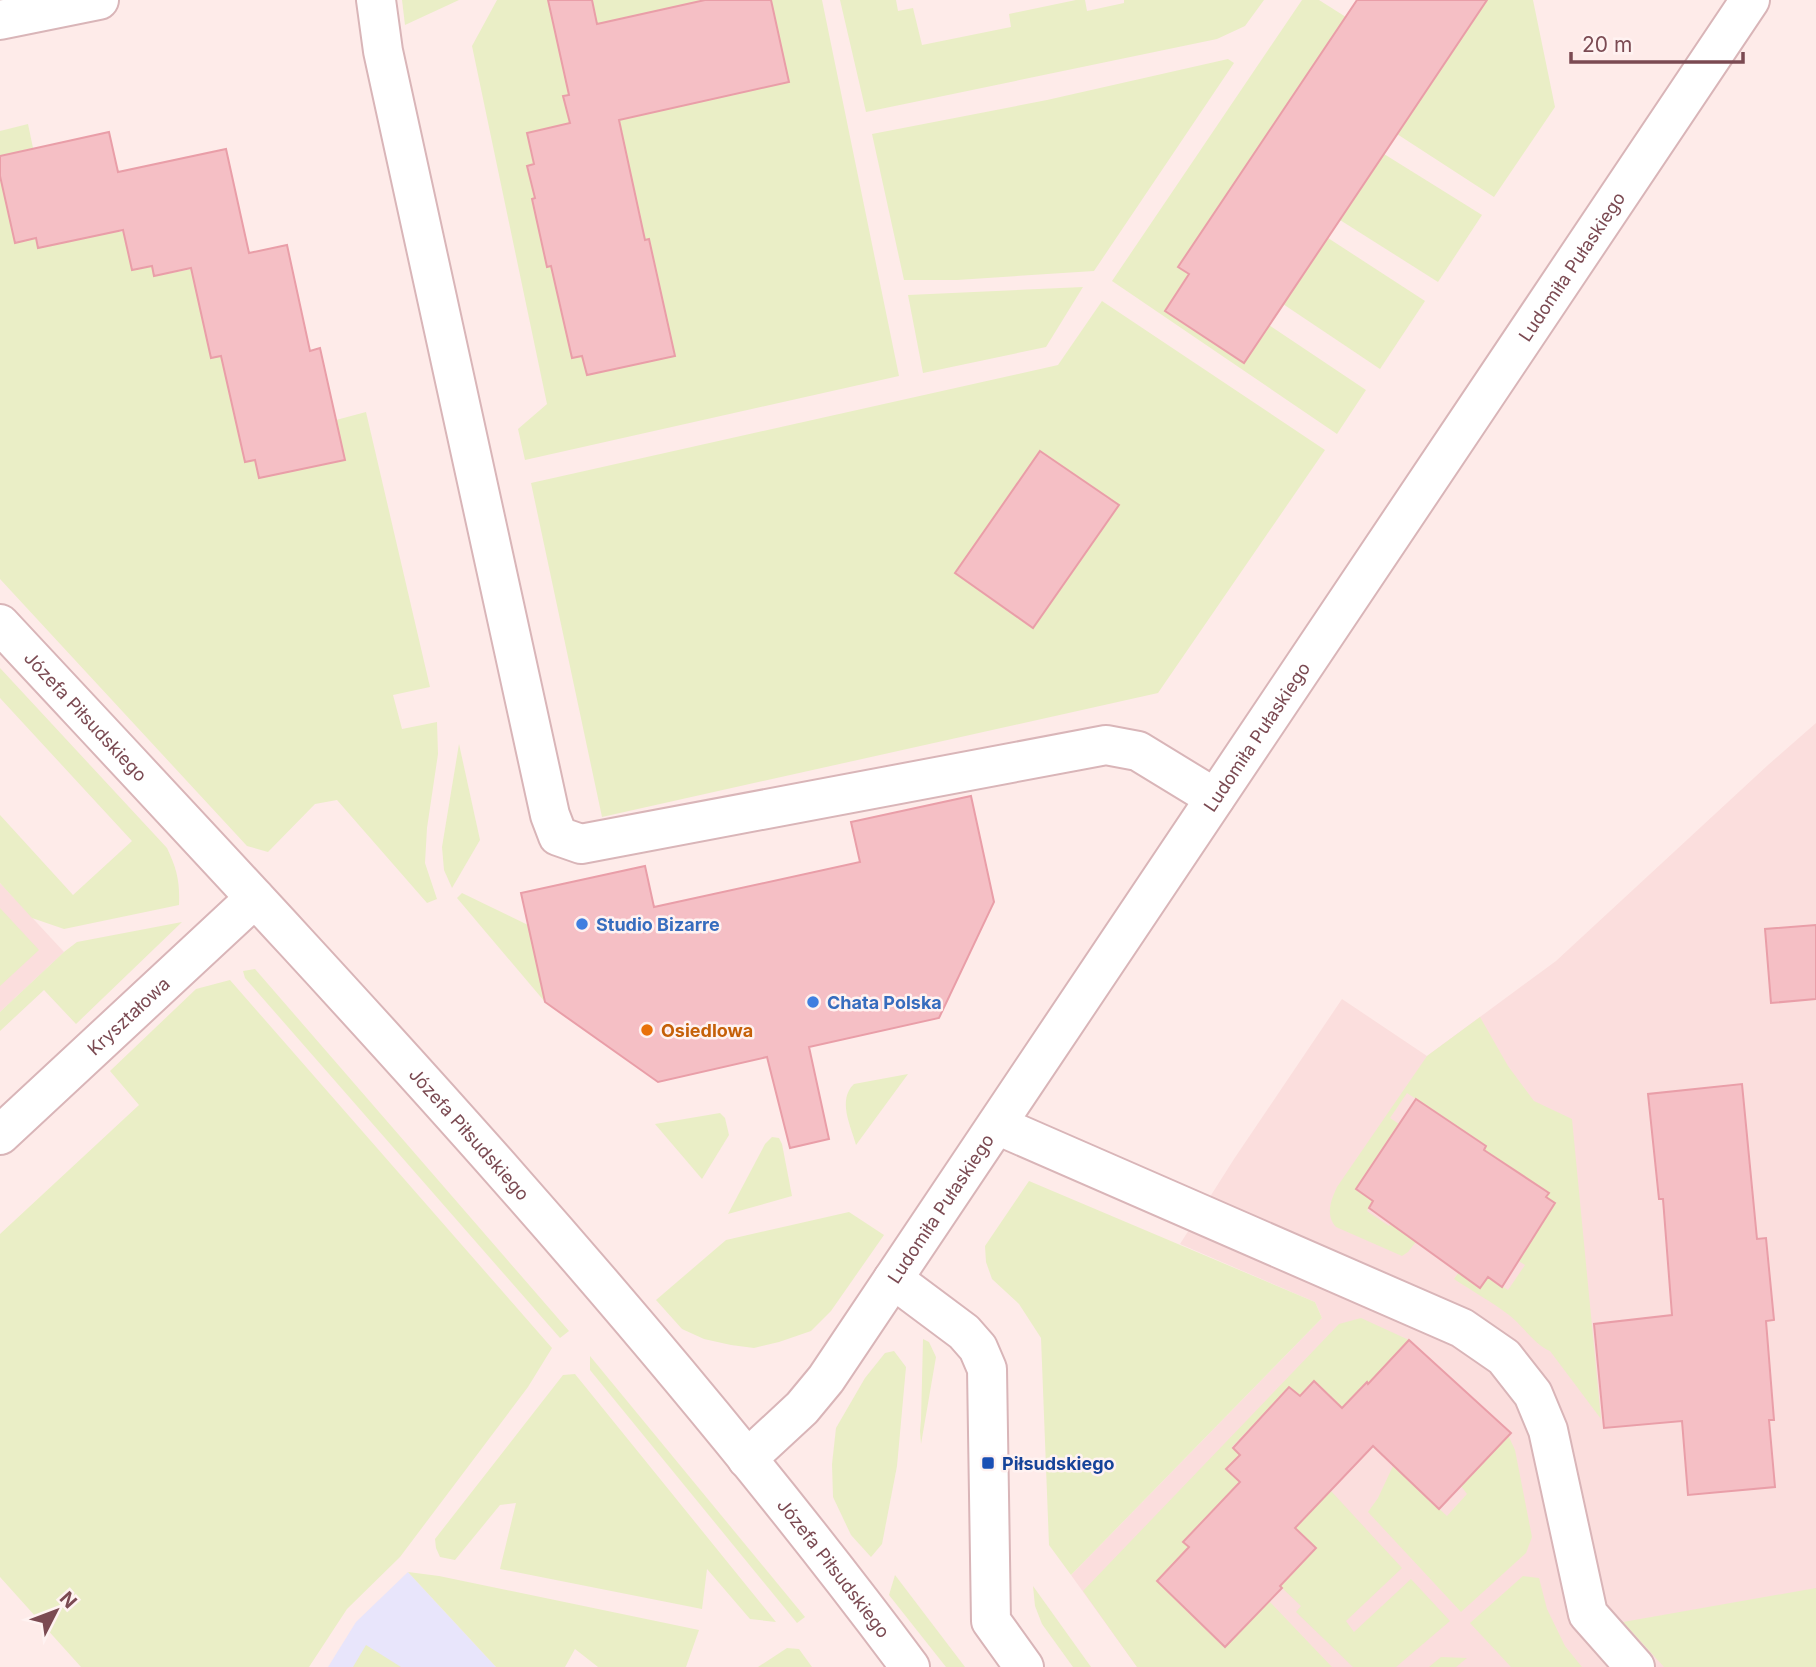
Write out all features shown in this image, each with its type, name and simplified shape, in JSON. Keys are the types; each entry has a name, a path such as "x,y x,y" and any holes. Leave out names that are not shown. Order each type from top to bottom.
{"street":[{"path":"0,20 99,0"},
{"path":"376,0 383,51 412,187 550,815 558,836 581,844 1107,745 1138,751 1215,798"},
{"name":"Ludomiła Pułaskiego","path":"747,1459 802,1408 826,1379 1749,0"},
{"name":"Józefa Piłsudskiego","path":"0,624 255,898 544,1217 747,1459 910,1667"},
{"name":"Kryształowa","path":"0,1135 255,898"},
{"path":"998,1125 1462,1328 1504,1357 1533,1394 1548,1430 1588,1614 1635,1667"},
{"path":"893,1279 964,1332 978,1348 987,1369 991,1621 1024,1667"}],"shaded area":[{"path":"1816,723 1816,1667 1137,1667 1071,1575 1322,1318 1315,1302 1180,1244 1342,999 1427,1056 1556,961"},
{"path":"0,883 64,952 0,1012"},
{"path":"408,1572 496,1667 328,1667 356,1622"}],"green space":[{"path":"402,0 459,0 405,25"},
{"path":"497,0 822,0 899,376 525,460 518,429 547,404 472,46"},
{"path":"840,0 896,0 898,11 913,8 922,45 1011,27 1009,14 1076,0 1085,0 1087,11 1124,3 1124,0 1264,0 1245,26 1217,39 866,112"},
{"path":"1302,0 1319,0 1357,24 1327,70 1315,63 1179,267 1189,274 1165,311 1244,363 1269,325 1366,390 1337,434 1112,281"},
{"path":"1468,0 1533,0 1555,107 1494,197 1397,134 1419,102"},
{"path":"1228,59 1234,63 1094,271 957,280 904,280 872,134 1047,100"},
{"path":"28,124 33,148 0,156 0,131"},
{"path":"1384,154 1482,215 1438,282 1340,220"},
{"path":"0,176 15,242 36,238 38,248 109,232 124,232 152,266 155,276 192,269 211,357 221,356 245,462 255,460 259,478 344,460 336,420 366,412 430,687 393,695 402,729 437,722 438,754 427,828 425,863 437,899 427,903 337,800 315,804 268,852 247,846 0,579"},
{"path":"1328,238 1425,301 1380,369 1283,304"},
{"path":"1083,287 1046,347 923,373 908,295"},
{"path":"1102,301 1325,450 1158,693 602,817 531,483 1058,365"},
{"path":"0,668 167,848 177,876 179,905 64,929 32,918 0,883 0,815 73,895 132,841 0,698"},
{"path":"459,744 480,840 452,888 444,870 442,847"},
{"path":"462,893 528,925 545,1002 457,898"},
{"path":"0,908 39,950 0,986"},
{"path":"182,922 76,1024 44,990 0,1031 0,1012 77,942"},
{"path":"255,969 569,1331 560,1338 245,978 243,971"},
{"path":"230,980 552,1348 528,1387 400,1557 347,1609 309,1667 81,1667 0,1577 0,1234 139,1105 110,1071 196,989"},
{"path":"1480,1017 1508,1066 1534,1101 1572,1119 1601,1419 1550,1351 1509,1315 1454,1279 1459,1272 1488,1277 1508,1290 1525,1265 1517,1260 1555,1203 1546,1197 1548,1193 1501,1161 1482,1152 1486,1146 1407,1093 1390,1118 1408,1130 1373,1164 1356,1189 1373,1201 1367,1211 1389,1226 1395,1216 1422,1234 1402,1256 1336,1227 1331,1218 1331,1202 1337,1187 1427,1056"},
{"path":"908,1074 856,1145 847,1113 846,1098 849,1090 854,1084"},
{"path":"720,1113 725,1118 729,1135 702,1179 655,1124"},
{"path":"772,1137 779,1138 782,1144 792,1196 728,1214 765,1144"},
{"path":"1029,1181 1315,1302 1322,1318 1071,1575 1049,1545 1041,1338 1019,1304 992,1279 986,1262 985,1246"},
{"path":"849,1212 884,1235 831,1311 811,1331 754,1348 731,1345 704,1339 682,1329 656,1300 726,1240"},
{"path":"1361,1318 1409,1340 1342,1408 1300,1396 1259,1434 1251,1427 1232,1447 1240,1455 1226,1469 1247,1489 1224,1499 1184,1541 1191,1549 1177,1559 1157,1581 1225,1647 1269,1601 1332,1667 1137,1667 1083,1591 1339,1324"},
{"path":"923,1339 929,1342 936,1357 921,1444 920,1431"},
{"path":"894,1351 906,1367 897,1466 882,1544 871,1557 851,1535 833,1497 832,1464 836,1428 865,1378 885,1353"},
{"path":"590,1356 805,1617 797,1623 590,1370"},
{"path":"575,1374 776,1622 750,1619 707,1569 702,1609 500,1569 516,1503 500,1505 455,1560 440,1557 435,1539 563,1375"},
{"path":"1508,1435 1515,1450 1532,1537 1526,1553 1461,1612 1368,1512 1378,1498 1393,1466 1447,1516 1467,1494 1461,1486 1479,1468 1471,1460"},
{"path":"1331,1491 1402,1568 1346,1621 1354,1632 1411,1579 1450,1621 1396,1667 1353,1667 1296,1612 1301,1606 1280,1586 1315,1549 1295,1528"},
{"path":"408,1572 439,1576 699,1630 686,1667 598,1667 575,1649 565,1667 496,1667"},
{"path":"895,1575 965,1667 946,1667 889,1595"},
{"path":"1523,1576 1539,1578 1547,1609 1565,1646 1582,1667 1511,1667 1470,1623"},
{"path":"1033,1586 1091,1667 1073,1667 1042,1624 1035,1606"},
{"path":"1816,1588 1816,1667 1664,1667 1623,1622"},
{"path":"366,1645 401,1667 353,1667"},
{"path":"787,1648 799,1649 812,1667 758,1667"},
{"path":"1441,1657 1467,1658 1456,1667 1429,1667"}],"building":[{"path":"548,0 592,0 597,24 705,0 771,0 789,82 619,120 645,240 649,239 675,356 587,375 582,356 572,358 551,266 547,267 527,166 534,164 527,133 570,123 563,96 569,95"},
{"path":"1357,0 1487,0 1244,363 1165,311 1189,274 1178,267"},
{"path":"109,132 118,172 226,149 249,253 287,245 310,351 320,348 345,460 259,478 255,460 245,462 221,356 211,358 191,268 154,276 152,266 132,270 123,230 38,248 36,238 15,243 0,176 0,156"},
{"path":"1040,451 1119,505 1033,628 955,573"},
{"path":"971,796 994,902 939,1018 809,1047 829,1139 790,1148 767,1057 658,1082 545,1002 521,893 645,866 654,907 860,862 851,822"},
{"path":"1816,925 1816,999 1771,1003 1765,929"},
{"path":"1742,1084 1757,1239 1766,1238 1774,1320 1766,1321 1774,1420 1769,1420 1775,1487 1688,1495 1682,1421 1604,1428 1594,1324 1672,1315 1663,1199 1659,1199 1648,1094"},
{"path":"1416,1099 1486,1146 1484,1150 1549,1193 1546,1197 1555,1203 1502,1287 1488,1277 1480,1288 1369,1208 1373,1201 1356,1189"},
{"path":"1409,1340 1511,1433 1439,1509 1373,1446 1295,1528 1316,1548 1225,1647 1157,1581 1189,1547 1183,1542 1240,1482 1226,1469 1240,1455 1233,1448 1289,1387 1300,1396 1314,1381 1342,1408"}],"place":[{"name":"Studio Bizarre","path":"582,924"},
{"name":"Chata Polska","path":"813,1002"},
{"name":"Osiedlowa","path":"647,1030"},
{"name":"Piłsudskiego","path":"988,1463"}]}
